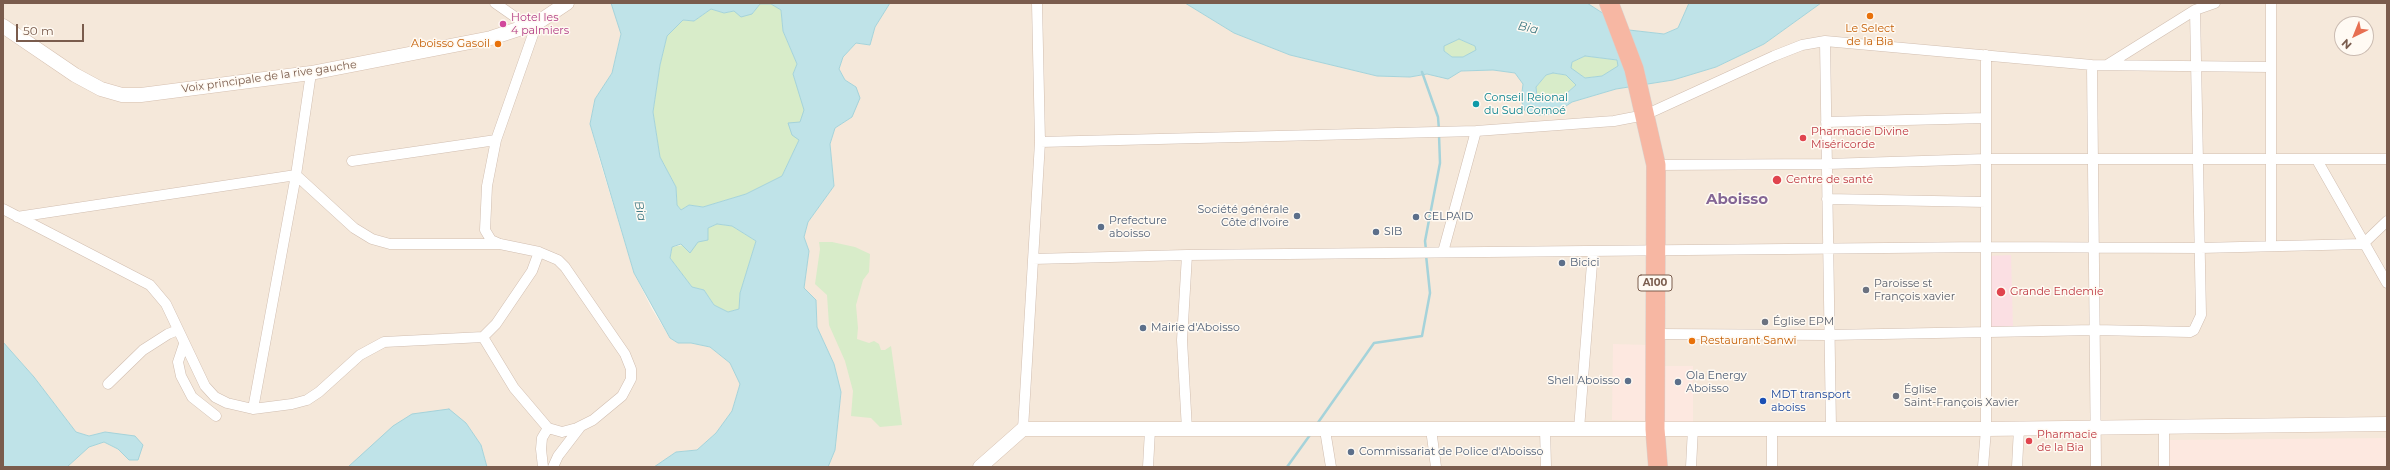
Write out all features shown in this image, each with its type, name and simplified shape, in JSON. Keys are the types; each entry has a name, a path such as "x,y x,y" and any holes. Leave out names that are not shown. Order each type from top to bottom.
{"highway":[{"name":"A100","path":"1609,3 1626,44 1643,107 1656,166 1655,428 1658,467"}],"main road":[{"name":"Voix principale de la rive gauche","path":"3,26 75,75 101,89 122,95 141,95 311,73 491,38 533,25 567,3"},
{"path":"980,467 1023,429 1986,429 2387,424"}],"street":[{"path":"495,3 533,25 496,140 484,212 485,230 491,240 500,244"},
{"path":"1023,429 1040,142 1037,3"},
{"path":"2107,65 2195,10 2215,3"},
{"path":"2271,3 2270,66 2273,159 2271,246"},
{"path":"1655,334 1829,335 2095,330 2190,332 2194,330 2201,315 2195,10"},
{"path":"1040,142 1476,131 1585,125 1643,107 1802,45 1825,41 2092,65 2270,66"},
{"path":"1825,41 1831,428"},
{"path":"1983,467 1986,429 1986,56"},
{"path":"2092,65 2096,467"},
{"path":"253,409 296,175 311,73"},
{"path":"1826,122 1986,118"},
{"path":"1443,252 1476,131"},
{"path":"352,161 496,140"},
{"path":"1656,166 1827,164 1986,159 2387,159"},
{"path":"2317,160 2363,244 2387,283"},
{"path":"17,217 296,175"},
{"path":"296,175 354,228 372,239 390,244 500,244 539,252 558,260 565,267 625,354 631,369 631,379 622,396 593,420 581,426 562,432 548,428 514,388 483,337"},
{"path":"1827,199 1986,202"},
{"path":"3,209 150,285 166,304 197,372 215,397 240,408 253,409 292,404 307,400 319,392 360,355 384,342 483,337 496,324 532,271 539,252"},
{"path":"1033,259 1188,255 1443,252 1656,252 1986,247 2200,248 2363,244 2387,220"},
{"path":"1579,429 1593,251"},
{"path":"1187,430 1182,340 1188,255"},
{"path":"108,384 143,350 168,334 178,330"},
{"path":"184,344 178,362 181,376 192,397 216,416"},
{"path":"554,467 558,456 581,426"},
{"path":"2164,426 2164,467"},
{"path":"543,467 541,449 542,438 548,428"},
{"path":"1691,467 1693,428"},
{"path":"1772,428 1772,467"},
{"path":"2017,467 2019,428"},
{"path":"1431,429 1436,467"},
{"path":"1545,429 1546,467"},
{"path":"1148,467 1150,430"},
{"path":"1325,430 1331,467"}],"shaded area":[{"path":"3,3 611,3 621,33 612,73 595,99 590,124 599,158 634,273 652,309 670,338 678,343 691,343 710,347 730,363 740,384 732,411 716,433 697,450 676,452 654,467 487,467 481,445 466,423 359,458 348,467 67,467 89,447 104,442 118,449 129,460 117,435 105,432 89,436 76,432 34,377 3,342"},
{"path":"890,3 1185,3 1234,33 1290,55 1377,76 1410,77 1427,74 1448,78 1461,71 1493,70 1515,73 1523,83 1521,100 1554,114 1572,102 1616,89 1672,80 1716,67 1764,44 1821,3 2387,3 2387,467 828,467 835,450 841,392 834,364 817,327 816,300 804,288 809,251 804,237 808,222 834,186 830,144 835,128 852,117 856,87 845,80 839,69 843,57 856,43 870,45 875,27"},
{"path":"1587,3 1689,3 1678,28 1664,34 1629,30"},
{"name":"Grande Endemie","path":"2011,255 2013,328 1990,329 1988,256"},
{"path":"1613,344 1648,345 1647,421 1612,420"},
{"path":"1659,366 1693,366 1693,424 1659,423"},
{"path":"2387,438 2387,467 2169,467 2169,440"}],"green space":[{"path":"760,4 771,4 781,10 783,31 797,64 793,74 805,110 800,122 799,140 782,176 746,194 703,207 689,205 681,210 677,205 676,187 660,157 653,112 660,65 667,36 683,20 694,21 711,9 724,13 734,11 752,14"},
{"path":"1459,39 1475,46 1477,50 1463,57 1452,57 1444,51 1443,45"},
{"path":"1585,56 1617,60 1619,66 1602,76 1585,78 1570,68 1572,62"},
{"path":"1553,73 1566,75 1576,85 1558,101 1542,99 1537,96 1536,87 1546,75"},
{"path":"717,224 732,226 756,241 740,293 739,309 728,312 714,305 704,290 692,287 670,258 672,247 698,242 708,228"},
{"path":"819,242 832,242 855,247 870,254 869,272 863,280 856,305 858,328 857,339 869,343 874,341 879,344 881,350 885,350 891,346 902,425 880,427 871,418 851,416 853,391 845,361 829,325 827,295 815,284 820,249"}],"water":[{"name":"Bia","path":"611,3 890,3 875,27 870,45 856,43 843,57 839,69 845,80 856,87 860,98 852,117 835,128 830,144 834,186 808,222 804,237 809,251 804,288 816,300 817,327 834,364 841,392 835,450 828,467 654,467 676,452 697,450 716,433 732,411 740,384 730,363 710,347 691,343 678,343 670,338 634,273 590,124 595,99 612,73 621,34","holes":["760,4 771,4 781,10 783,31 797,64 793,74 804,110 800,122 788,123 792,135 799,140 782,176 746,194 703,207 689,205 681,210 677,205 676,187 660,157 653,112 660,65 667,36 683,20 694,21 711,9 724,13 734,11 741,17 752,14","717,224 732,226 756,241 740,293 739,309 728,312 714,305 704,290 692,287 670,258 672,247 681,244 690,253 698,242 708,240 708,228"]},
{"name":"Bia","path":"1185,3 1587,3 1629,30 1664,34 1678,28 1689,3 1821,3 1764,44 1716,67 1673,80 1616,89 1572,102 1554,114 1538,115 1525,111 1521,100 1523,84 1515,73 1493,70 1461,71 1448,79 1427,74 1410,77 1377,76 1290,55 1234,33","holes":["1459,39 1475,46 1476,50 1463,57 1452,57 1444,51 1444,46","1585,56 1617,60 1618,66 1602,76 1585,78 1571,68 1572,62","1553,73 1566,75 1576,85 1558,101 1542,99 1537,96 1536,87 1546,75"]},
{"path":"3,342 34,377 76,432 89,436 105,432 135,436 143,445 138,460 129,460 118,449 104,442 89,447 67,467 3,467"},
{"path":"449,409 466,423 481,445 487,467 348,467 393,426 412,414"}],"waterway":[{"path":"1422,72 1438,117 1439,130"},
{"path":"1426,250 1425,241 1440,163 1439,135"},
{"path":"1317,424 1374,343 1422,336 1430,293 1426,255"},
{"path":"1287,467 1310,435"}],"place":[{"name":"Le Select de la Bia","path":"1870,16"},
{"name":"Hotel les 4 palmiers","path":"503,24"},
{"name":"Aboisso Gasoil","path":"498,44"},
{"name":"Conseil Reional du Sud Comoé","path":"1476,104"},
{"name":"Pharmacie Divine Miséricorde","path":"1803,138"},
{"name":"Centre de santé","path":"1777,180"},
{"name":"Société générale Côte d’Ivoire","path":"1297,216"},
{"name":"CELPAID","path":"1416,217"},
{"name":"Prefecture aboisso","path":"1101,227"},
{"name":"SIB","path":"1376,232"},
{"name":"Bicici","path":"1562,263"},
{"name":"Paroisse st François xavier","path":"1866,290"},
{"name":"Grande Endemie","path":"2001,292"},
{"name":"Église EPM","path":"1765,322"},
{"name":"Mairie d'Aboisso","path":"1143,328"},
{"name":"Restaurant Sanwi","path":"1692,341"},
{"name":"Shell Aboisso","path":"1628,381"},
{"name":"Ola Energy Aboisso","path":"1678,382"},
{"name":"Église Saint-François Xavier","path":"1896,396"},
{"name":"MDT transport aboiss","path":"1763,401"},
{"name":"Pharmacie de la Bia","path":"2029,441"},
{"name":"Commissariat de Police d'Aboisso","path":"1351,452"}],"district":[{"name":"Aboisso","path":"1737,200"}]}
